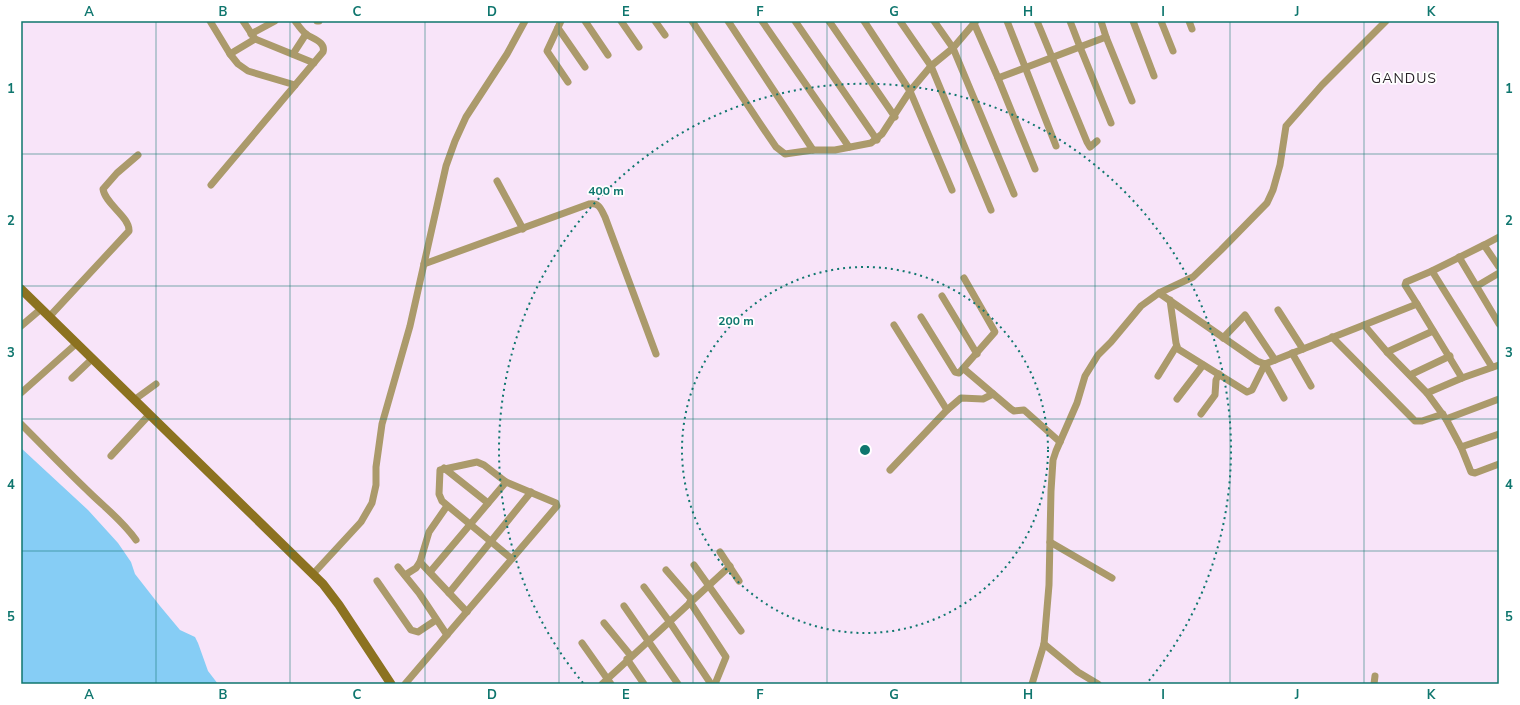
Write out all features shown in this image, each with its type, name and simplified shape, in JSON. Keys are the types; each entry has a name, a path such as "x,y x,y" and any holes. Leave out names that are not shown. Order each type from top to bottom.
{"street":[{"path":"210,21 230,54 238,64 248,71 295,85"},
{"path":"244,21 253,36 314,63"},
{"path":"230,54 253,36 276,21"},
{"path":"211,185 323,52 324,48 320,42 306,34 295,21"},
{"path":"313,574 361,522 372,503 376,485 376,466 382,424 410,326 441,183 455,140 471,108 507,54 525,21"},
{"path":"585,21 608,55"},
{"path":"621,21 639,47"},
{"path":"655,21 665,35"},
{"path":"728,21 813,150"},
{"path":"762,21 849,147"},
{"path":"795,21 877,140"},
{"path":"829,21 895,117"},
{"path":"864,21 910,91 952,190"},
{"path":"900,21 931,66 991,210"},
{"path":"934,21 953,48 1014,194"},
{"path":"1007,21 1056,146"},
{"path":"1036,21 1088,146 1092,146 1097,141"},
{"path":"1070,21 1111,123"},
{"path":"1101,21 1132,101"},
{"path":"1133,21 1154,76"},
{"path":"1161,21 1173,51"},
{"path":"1189,21 1192,29"},
{"path":"1032,684 1044,644 1049,585 1053,460 1077,402 1085,376 1092,363 1141,306 1159,293 1193,277 1222,250 1267,203 1273,190 1280,165 1286,126 1322,86 1386,21"},
{"path":"695,22 762,128 779,150 785,154 813,150 835,150 871,143 877,140 895,117 910,91 931,66 953,48 974,22 1035,169"},
{"path":"559,25 584,67"},
{"path":"559,25 547,51 568,82"},
{"path":"293,54 306,34"},
{"path":"998,78 1106,37"},
{"path":"49,317 129,231 127,224 106,198 103,189 117,173 138,155"},
{"path":"497,181 523,229"},
{"path":"424,264 589,204 596,204 605,217 656,354"},
{"path":"1462,378 1450,356 1405,285 1406,282 1499,238"},
{"path":"1484,245 1499,267"},
{"path":"1459,257 1499,324"},
{"path":"1426,393 1496,366 1432,271"},
{"path":"1477,286 1499,273"},
{"path":"920,317 955,372 959,373 995,332 964,278"},
{"path":"21,289 313,574 339,605 391,684"},
{"path":"1159,293 1257,361 1265,364 1284,398"},
{"path":"942,296 977,354"},
{"path":"1158,376 1176,347 1170,300"},
{"path":"1176,347 1247,392 1252,390 1265,364 1417,304"},
{"path":"21,326 41,309"},
{"path":"1278,310 1303,349"},
{"path":"1223,338 1245,315 1275,360"},
{"path":"894,325 947,410"},
{"path":"1364,325 1426,393 1444,416 1461,447 1469,471 1472,473 1499,464"},
{"path":"1387,352 1433,331"},
{"path":"1332,337 1412,419 1422,421 1444,416 1499,399"},
{"path":"21,393 77,343"},
{"path":"1292,353 1311,386"},
{"path":"1410,375 1450,356"},
{"path":"72,378 92,359"},
{"path":"1177,399 1203,365"},
{"path":"964,369 1011,409 1014,411 1024,410 1060,442"},
{"path":"1200,414 1215,395 1216,380 1219,374"},
{"path":"134,400 156,384"},
{"path":"890,470 947,410 961,398 983,399 993,394"},
{"path":"111,456 149,415"},
{"path":"21,424 88,491 128,528 136,540"},
{"path":"1461,447 1499,434"},
{"path":"405,684 467,612 512,559 557,506 556,503 506,482 484,465 477,462 444,468 440,471 440,499 512,559"},
{"path":"444,468 488,503"},
{"path":"430,572 506,482"},
{"path":"449,593 531,492"},
{"path":"405,575 416,568 420,562 429,532 447,506"},
{"path":"1050,542 1112,578"},
{"path":"720,552 740,581"},
{"path":"420,562 467,612"},
{"path":"694,565 741,631"},
{"path":"398,566 419,592 447,635"},
{"path":"582,643 606,682 629,657 730,566"},
{"path":"666,570 691,601 726,655 716,684"},
{"path":"377,581 411,630 418,632 436,620"},
{"path":"644,587 669,621 711,684"},
{"path":"624,606 678,684"},
{"path":"604,623 629,657 644,684"},
{"path":"1044,644 1078,672 1098,684"},
{"path":"1374,684 1375,676"}],"water":[{"path":"21,448 88,510 118,543 131,562 135,574 160,606 180,630 195,637 208,671 218,684 21,684"}],"district":[{"name":"GANDUS","path":"1404,78"}]}
